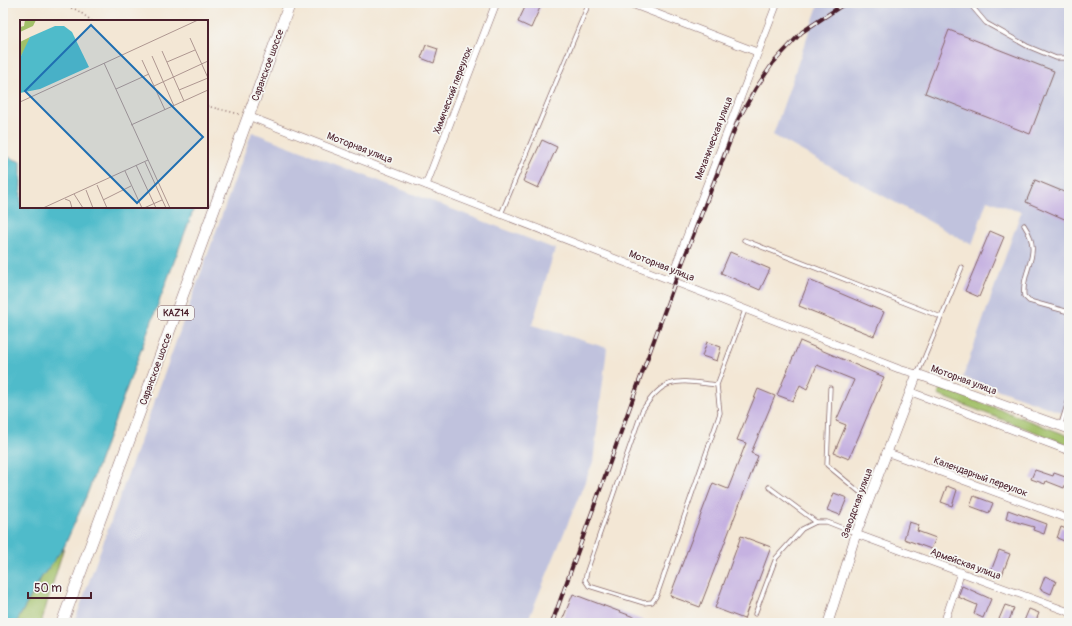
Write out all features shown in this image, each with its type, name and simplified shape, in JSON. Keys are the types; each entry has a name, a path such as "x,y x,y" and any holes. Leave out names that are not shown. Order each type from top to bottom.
{"highway":[{"name":"Саранское шоссе","path":"62,623 290,3"}],"street":[{"name":"Химический переулок","path":"426,185 496,3"},
{"path":"629,3 757,52"},
{"name":"Механическая улица","path":"670,280 776,3"},
{"name":"Моторная улица","path":"248,116 899,369 918,374 1065,427"},
{"name":"Заводская улица","path":"828,623 856,534 886,452 918,374"},
{"path":"911,392 1069,451"},
{"name":"Календарный переулок","path":"886,452 1069,519"},
{"name":"Армейская улица","path":"856,534 1069,612"},
{"path":"944,623 962,572"}],"lane":[{"path":"501,214 590,3"},
{"path":"969,3 986,23 991,26 1035,49 1056,58 1069,58"},
{"path":"1024,224 1032,241 1033,253 1023,289 1024,296 1029,301 1069,312"},
{"path":"744,240 941,317"},
{"path":"918,374 962,267"},
{"path":"717,386 673,382 662,386 651,396 642,411 587,571 585,580 589,586 644,603 652,602 657,595 720,413 717,386 745,310"},
{"path":"830,388 827,465 869,500"},
{"path":"1065,427 1069,399"},
{"path":"769,486 816,522"},
{"path":"755,614 776,558 802,529 816,522 827,522 856,534"}],"path":[{"path":"56,3 77,10 91,20"},
{"path":"208,106 248,116"}],"shaded area":[{"path":"819,3 1069,3 1069,415 963,377 1021,212 987,200 972,245 773,135"},
{"path":"252,132 555,249 532,325 607,348 593,462 527,623 74,623"}],"green space":[{"path":"941,387 1069,436 1069,445 938,395"},
{"path":"64,547 41,623 16,623 41,578"}],"water":[{"path":"3,155 20,162 20,208 192,208 193,211 86,497 64,547 41,578 16,623 3,623"}],"building":[{"path":"527,3 542,3 531,28 518,22"},
{"path":"949,30 1054,71 1030,134 925,93"},
{"path":"426,45 438,49 434,63 421,58"},
{"path":"542,140 557,147 538,188 523,181"},
{"path":"1035,180 1069,194 1069,221 1026,202"},
{"path":"990,231 1004,237 979,297 965,291"},
{"path":"730,252 770,269 760,290 721,273"},
{"path":"809,280 884,312 874,336 799,306"},
{"path":"800,341 884,377 849,459 834,453 846,425 836,421 854,380 817,365 807,389 800,385 793,401 777,395"},
{"path":"707,342 721,347 717,361 702,356"},
{"path":"758,389 775,396 751,453 758,456 700,607 670,596 713,483 728,489 746,443 737,440"},
{"path":"1035,470 1053,476 1054,473 1068,478 1064,488 1046,481 1045,484 1031,479"},
{"path":"947,486 957,490 952,506 941,502"},
{"path":"834,493 847,498 840,515 827,510"},
{"path":"974,496 993,503 989,513 970,506"},
{"path":"1008,510 1047,524 1044,534 1033,530 1034,527 1006,519"},
{"path":"909,522 919,525 917,531 936,538 931,549 904,539"},
{"path":"1061,527 1069,530 1069,543 1057,538"},
{"path":"741,536 771,547 744,619 715,608"},
{"path":"999,550 1010,554 1002,575 991,571"},
{"path":"1045,576 1056,581 1051,594 1040,589"},
{"path":"962,586 991,599 983,618 974,614 977,605 958,597"},
{"path":"573,594 647,622 647,623 561,623"},
{"path":"1005,605 1014,608 1008,623 999,619"},
{"path":"1029,609 1039,613 1035,623 1024,621"}],"railway":[{"path":"552,623 675,282 739,118 756,88 773,63 802,32 841,6 849,3"}]}
